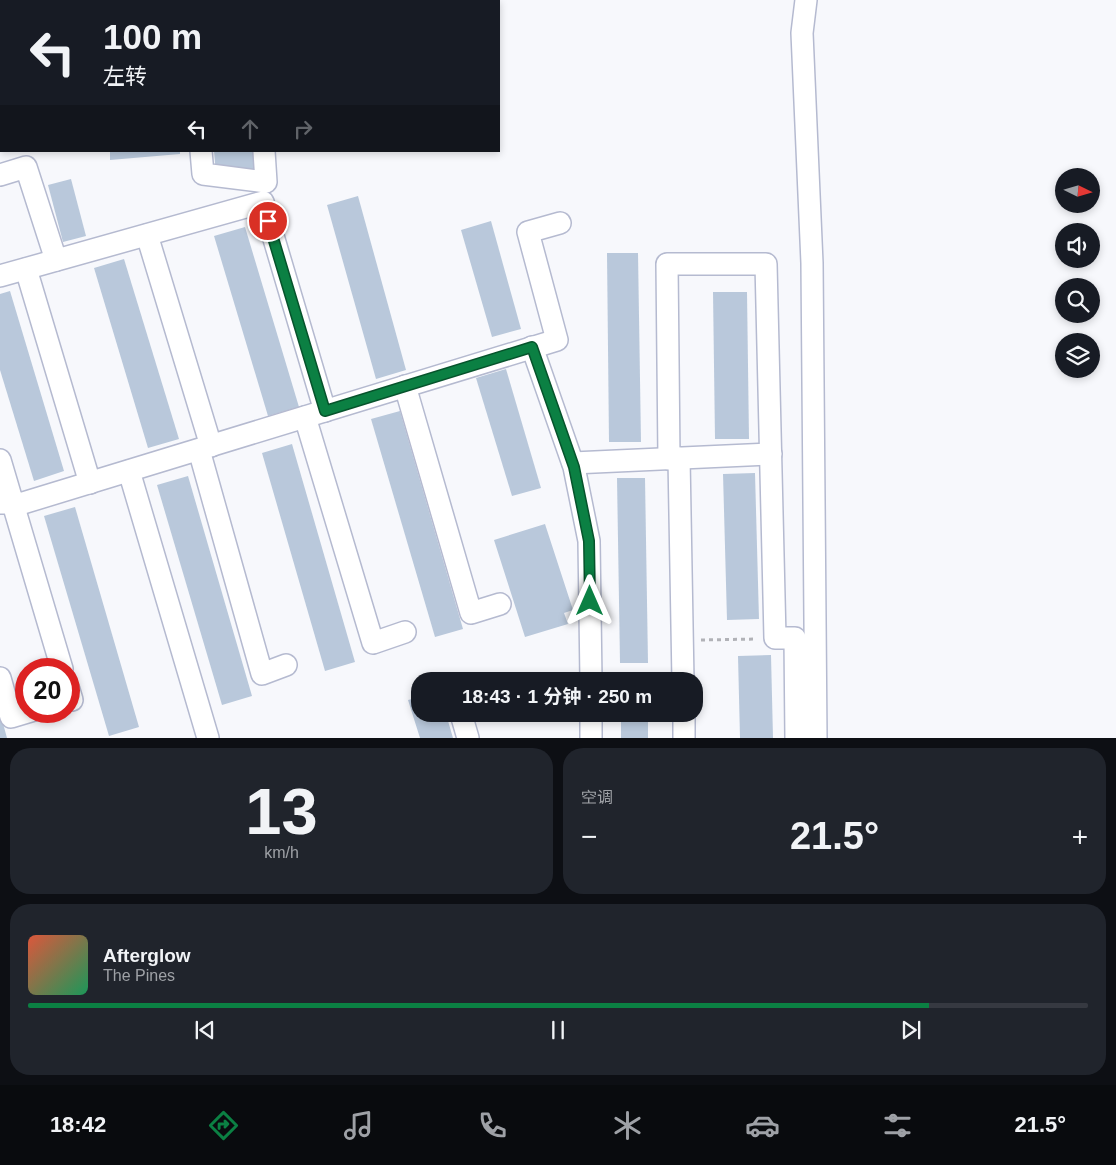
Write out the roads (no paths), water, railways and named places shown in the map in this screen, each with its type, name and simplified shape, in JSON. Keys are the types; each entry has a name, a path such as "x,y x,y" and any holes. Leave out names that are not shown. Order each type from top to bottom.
{"street":[{"path":"806,0 802,33 812,262 816,738"},
{"path":"202,152 203,174 266,182 264,152"},
{"path":"0,175 26,166 56,260"},
{"path":"0,276 263,202 325,411"},
{"path":"7,503 23,503 557,340 528,232 560,223"},
{"path":"147,235 205,448 262,674 286,665"},
{"path":"683,672 667,264 766,264 775,638 796,638 796,738"},
{"path":"26,269 90,483"},
{"path":"532,347 573,463 589,541 590,672"},
{"path":"404,386 471,613 500,604"},
{"path":"305,417 373,643 405,632"},
{"path":"573,463 771,454"},
{"path":"0,460 7,503 58,658"},
{"path":"129,471 208,738"},
{"path":"0,678 11,717 15,716"},
{"path":"463,722 468,738"},
{"path":"591,722 591,738"},
{"path":"684,722 684,738"}]}
